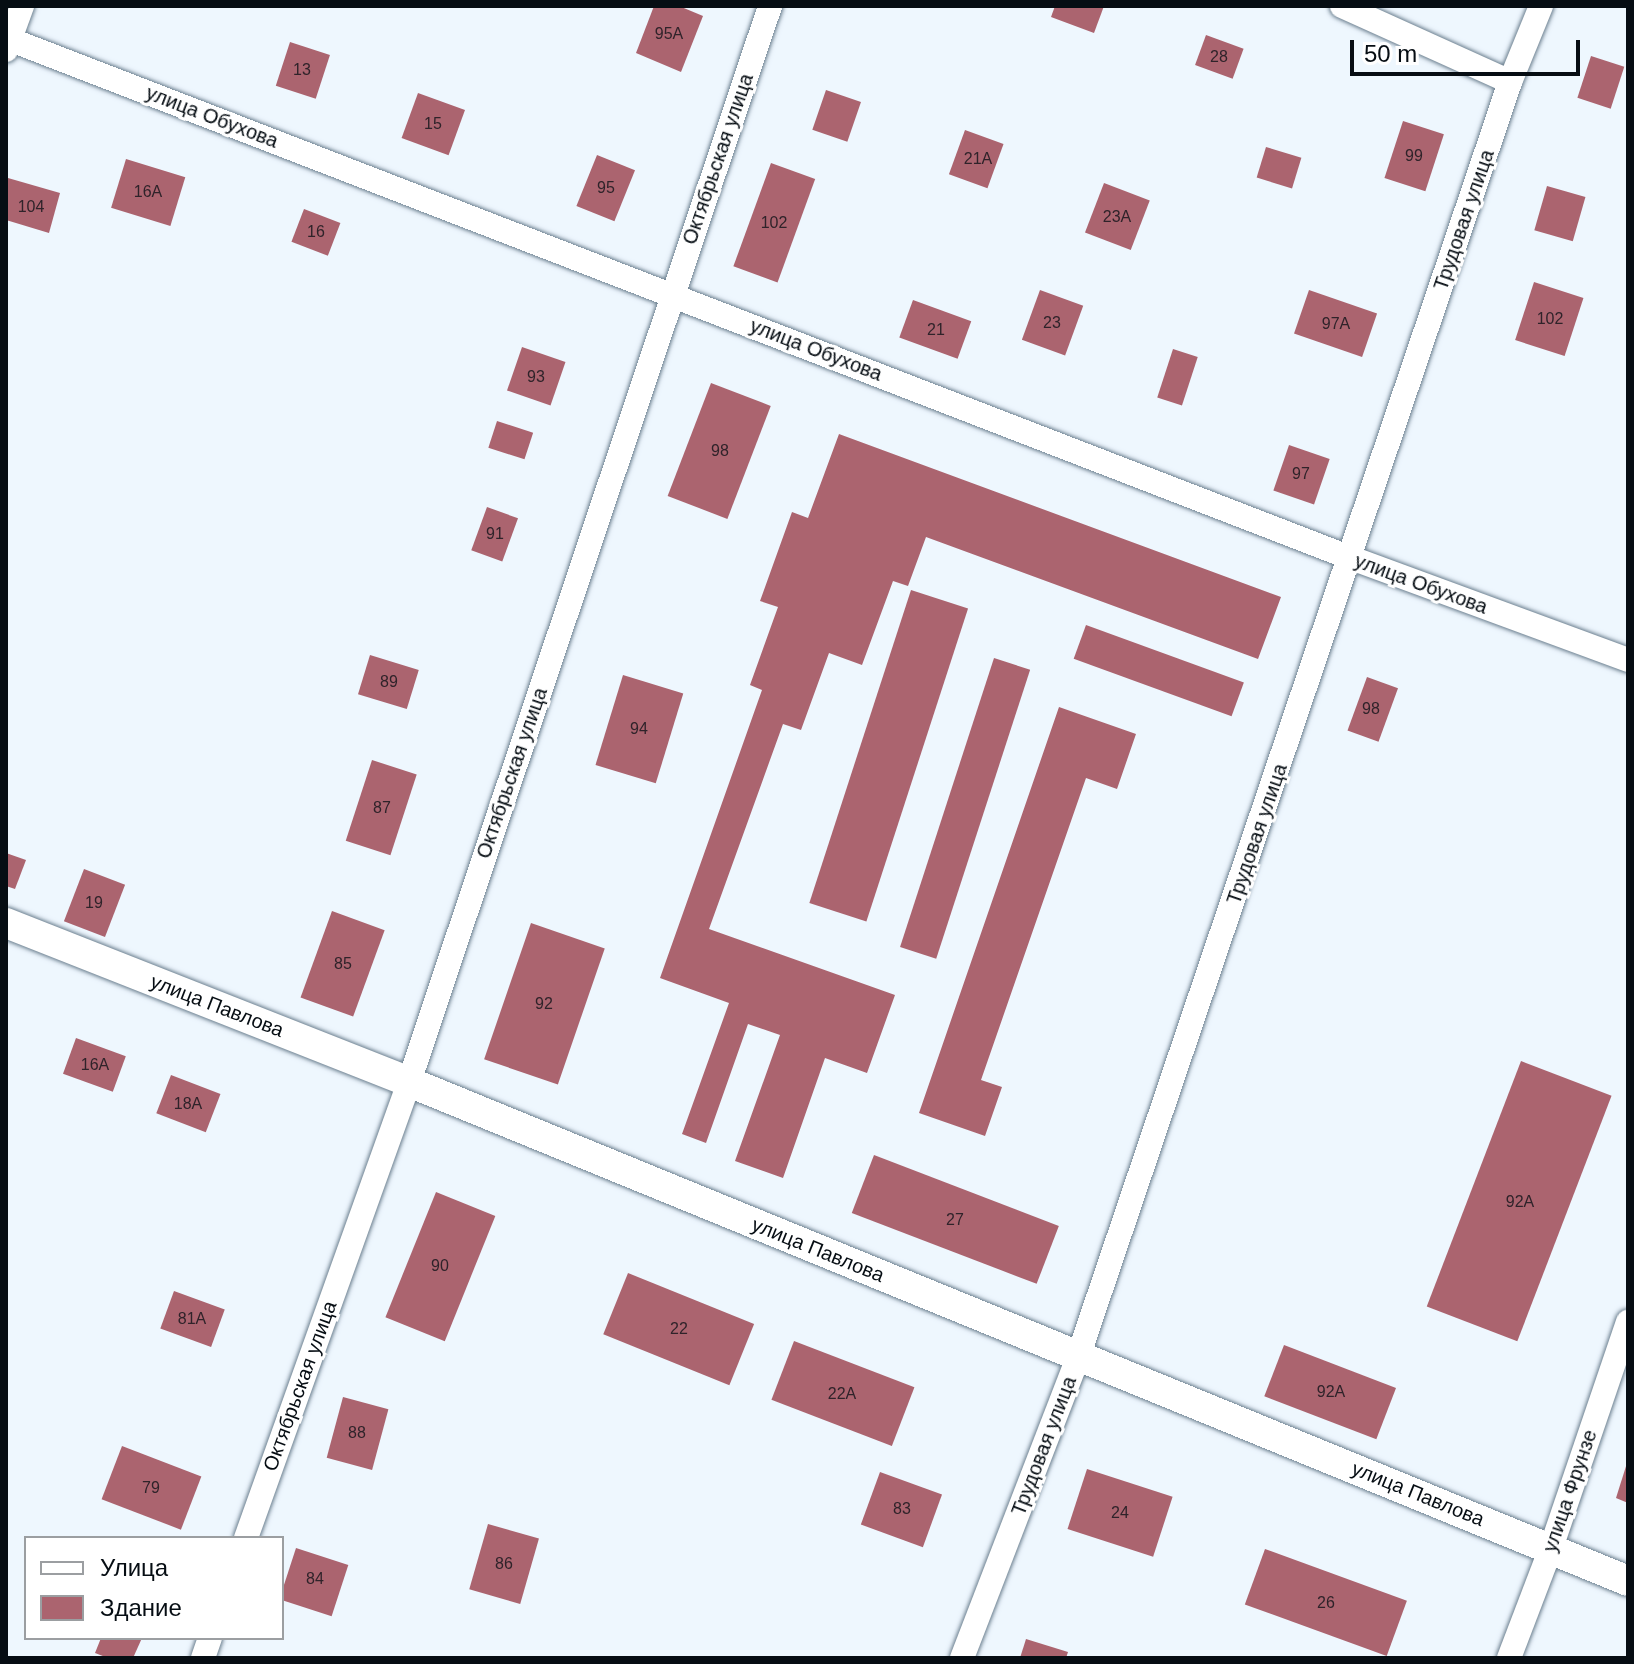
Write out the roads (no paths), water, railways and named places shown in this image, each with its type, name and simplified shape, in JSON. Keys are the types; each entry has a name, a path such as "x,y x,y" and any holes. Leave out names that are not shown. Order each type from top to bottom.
{"street":[{"path":"7,43 22,6"},
{"name":"Октябрьская улица","path":"247,1536 409,1082 770,6"},
{"path":"1342,6 1510,82"},
{"name":"Трудовая улица","path":"962,1658 1078,1357 1510,82 1541,6"},
{"name":"улица Обухова","path":"7,43 672,294 1351,558 1628,660"},
{"name":"улица Павлова","path":"6,923 409,1082 1628,1581"},
{"name":"улица Фрунзе","path":"1509,1658 1551,1548 1628,1322"}]}
